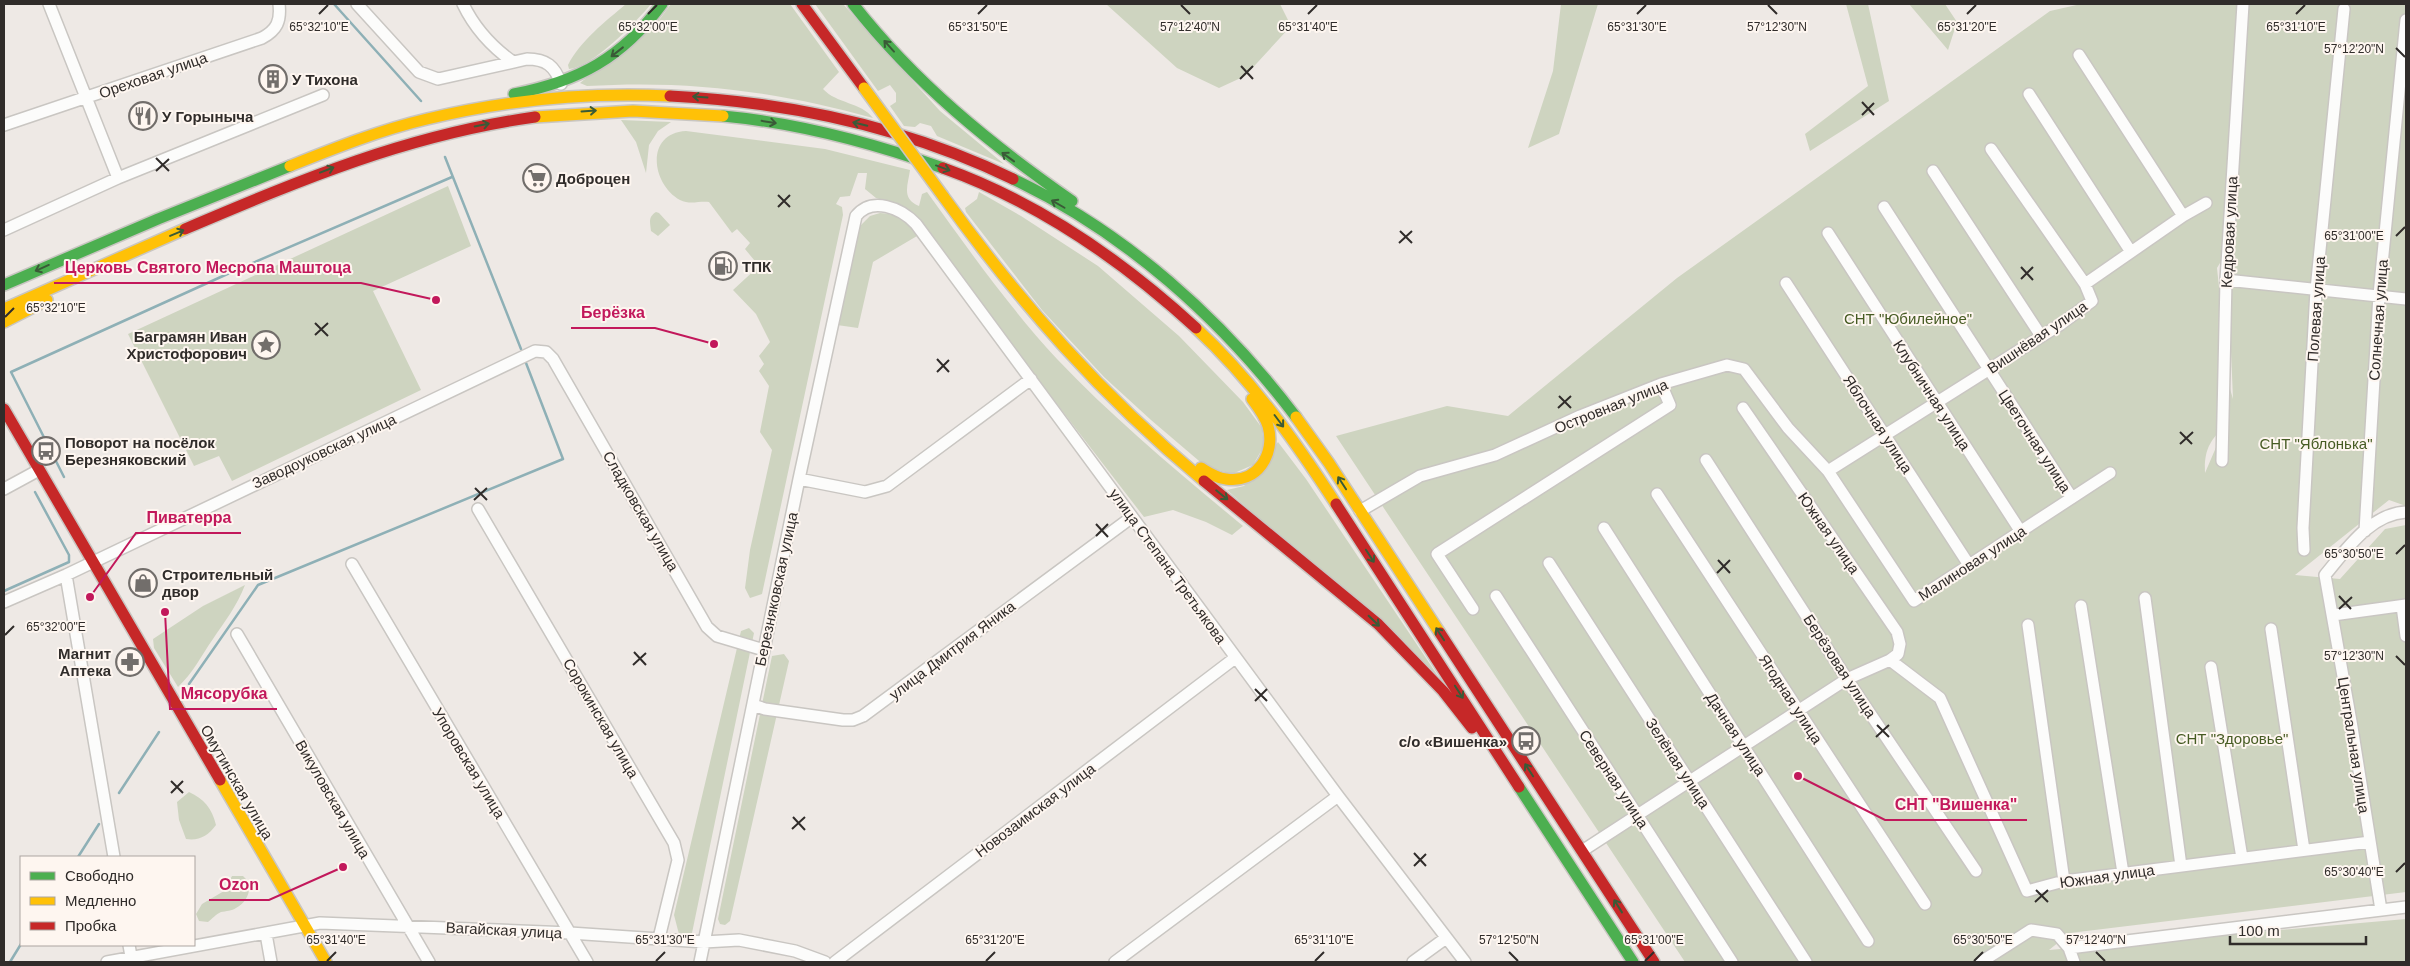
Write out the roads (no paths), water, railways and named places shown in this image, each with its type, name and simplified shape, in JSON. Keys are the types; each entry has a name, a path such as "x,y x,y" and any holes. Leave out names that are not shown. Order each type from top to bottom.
{"main road":[{"path":"4,284 247,176 358,133 437,110 562,84 588,72 614,54 639,32 662,4"},
{"path":"802,4 943,196 1039,321 1120,405 1199,477 1342,592 1426,673 1468,724 1520,801 1593,900"},
{"path":"853,4 912,72 973,130 1003,154 1121,234 1157,262 1191,292 1246,354 1305,429 1654,962"},
{"path":"135,227 336,148 439,116 518,101 576,95 633,93 716,98 780,107 885,130 947,150 999,172 1072,212 1122,246 1203,311 1246,354"},
{"path":"4,308 305,178 404,144 498,122 602,110 747,118 810,130 865,144 920,160 966,177 1025,205 1077,235 1120,265 1190,323 1234,367 1275,416 1352,528 1633,962"},
{"path":"1077,235 1185,329 1227,371 1265,418 1270,432 1269,450 1261,466 1249,476 1235,480 1216,478 1206,473 1120,405"},
{"path":"4,322 110,271 144,247"},
{"name":"Омутинская улица","path":"4,409 303,926 326,962"}],"street":[{"path":"48,4 118,178"},
{"name":"Ореховая улица","path":"4,124 262,38 277,27 279,22 279,4"},
{"path":"357,4 419,72 438,79 527,59 543,60 555,69 562,84"},
{"path":"465,4 476,25 488,40 513,62"},
{"name":"Кедровая улица","path":"2222,460 2226,280 2243,4"},
{"name":"Полевая улица","path":"2304,550 2303,528 2316,290 2344,9"},
{"name":"Солнечная улица","path":"2365,531 2379,296 2406,20"},
{"path":"2079,54 2183,216"},
{"path":"2029,94 2132,252"},
{"path":"4,230 118,178 324,95"},
{"name":"Вишнёвая улица","path":"1828,472 2042,336 2084,308 2092,300 2085,284 1991,149"},
{"path":"1934,171 2042,336"},
{"path":"2085,284 2183,216 2206,203"},
{"name":"улица Степана Третьякова","path":"856,216 861,210 875,205 898,210 912,220 1032,380 1235,658 1465,962"},
{"name":"Цветочная улица","path":"1884,208 2072,498"},
{"name":"Березняковская улица","path":"700,962 798,479 856,216"},
{"name":"Клубничная улица","path":"1828,233 2021,532"},
{"path":"2226,280 2406,299"},
{"name":"Яблочная улица","path":"1786,283 1969,566"},
{"name":"Заводоуковская улица","path":"4,602 66,575 535,351"},
{"name":"Сладковская улица","path":"535,351 546,352 554,359 707,627 717,636 730,642 764,650"},
{"name":"Островная улица","path":"1360,511 1420,476 1495,455 1580,416 1661,384 1727,365 1744,369 1788,428 1828,472"},
{"path":"798,479 865,492 887,486 1032,380"},
{"path":"1473,609 1437,554 1670,405 1661,384"},
{"name":"Южная улица","path":"1743,408 1897,632 1900,644 1898,654 1890,660 1940,698 2027,891 2064,881 2370,842"},
{"name":"Берёзовая улица","path":"1706,460 1847,679 1976,871"},
{"path":"4,489 39,470"},
{"name":"Малиновая улица","path":"1828,472 1914,601 2110,473"},
{"name":"Ягодная улица","path":"1657,494 1925,904"},
{"name":"Сорокинская улица","path":"478,509 674,843 678,860 659,938"},
{"name":"Центральная улица","path":"2381,910 2325,575 2365,531 2385,516 2406,512"},
{"name":"улица Дмитрия Яника","path":"752,705 765,709 832,719 853,720 864,716 1132,517"},
{"name":"Дачная улица","path":"1604,528 1868,941"},
{"name":"Зелёная улица","path":"1549,563 1806,962"},
{"name":"Упоровская улица","path":"352,564 587,962"},
{"path":"66,575 114,856"},
{"name":"Северная улица","path":"1496,596 1732,962"},
{"path":"2145,598 2181,866"},
{"path":"2081,606 2123,873"},
{"path":"2333,614 2404,606 2406,636"},
{"path":"2028,625 2064,881"},
{"path":"2271,630 2304,850"},
{"name":"Викуловская улица","path":"237,634 429,962"},
{"name":"Новозаимская улица","path":"835,962 1235,658"},
{"path":"1582,851 1847,679 1890,660"},
{"path":"2211,667 2242,858"},
{"path":"1115,962 1338,796"},
{"path":"2069,948 2406,907"},
{"name":"Вагайская улица","path":"107,962 131,960 320,922 659,938 704,942 728,939 754,942 810,956 825,962"},
{"path":"1981,962 2031,930 2057,934 2069,948 2074,962"},
{"path":"266,934 271,962"},
{"path":"1413,962 1446,938"},
{"path":"129,946 131,960"}],"waterway":[{"path":"334,4 421,101"},
{"path":"445,157 521,349"},
{"path":"64,477 11,372 234,271 452,177"},
{"path":"189,684 258,585 563,459 526,363"},
{"path":"4,591 69,562 69,555 35,492"},
{"path":"119,793 159,732"},
{"path":"79,856 99,824"},
{"path":"10,962 20,946"}],"place":[{"name":"У Тихона","path":"273,79"},
{"name":"У Горыныча","path":"143,116"},
{"name":"Доброцен","path":"537,178"},
{"name":"ТПК","path":"723,266"},
{"name":"Церковь Святого Месропа Маштоца","path":"436,300"},
{"name":"Берёзка","path":"714,344"},
{"name":"Баграмян Иван Христофорович","path":"266,345"},
{"name":"Поворот на посёлок Березняковский","path":"46,451"},
{"name":"Строительный двор","path":"143,583"},
{"name":"Пиватерра","path":"90,597"},
{"name":"Мясорубка","path":"165,612"},
{"name":"Магнит Аптека","path":"130,662"},
{"name":"с/о «Вишенка»","path":"1526,741"},
{"name":"СНТ \"Вишенка\"","path":"1798,776"},
{"name":"Ozon","path":"343,867"}],"park label":[{"name":"СНТ \"Юбилейное\"","path":"1908,318"},
{"name":"СНТ \"Яблонька\"","path":"2316,443"},
{"name":"СНТ \"Здоровье\"","path":"2232,738"}]}
